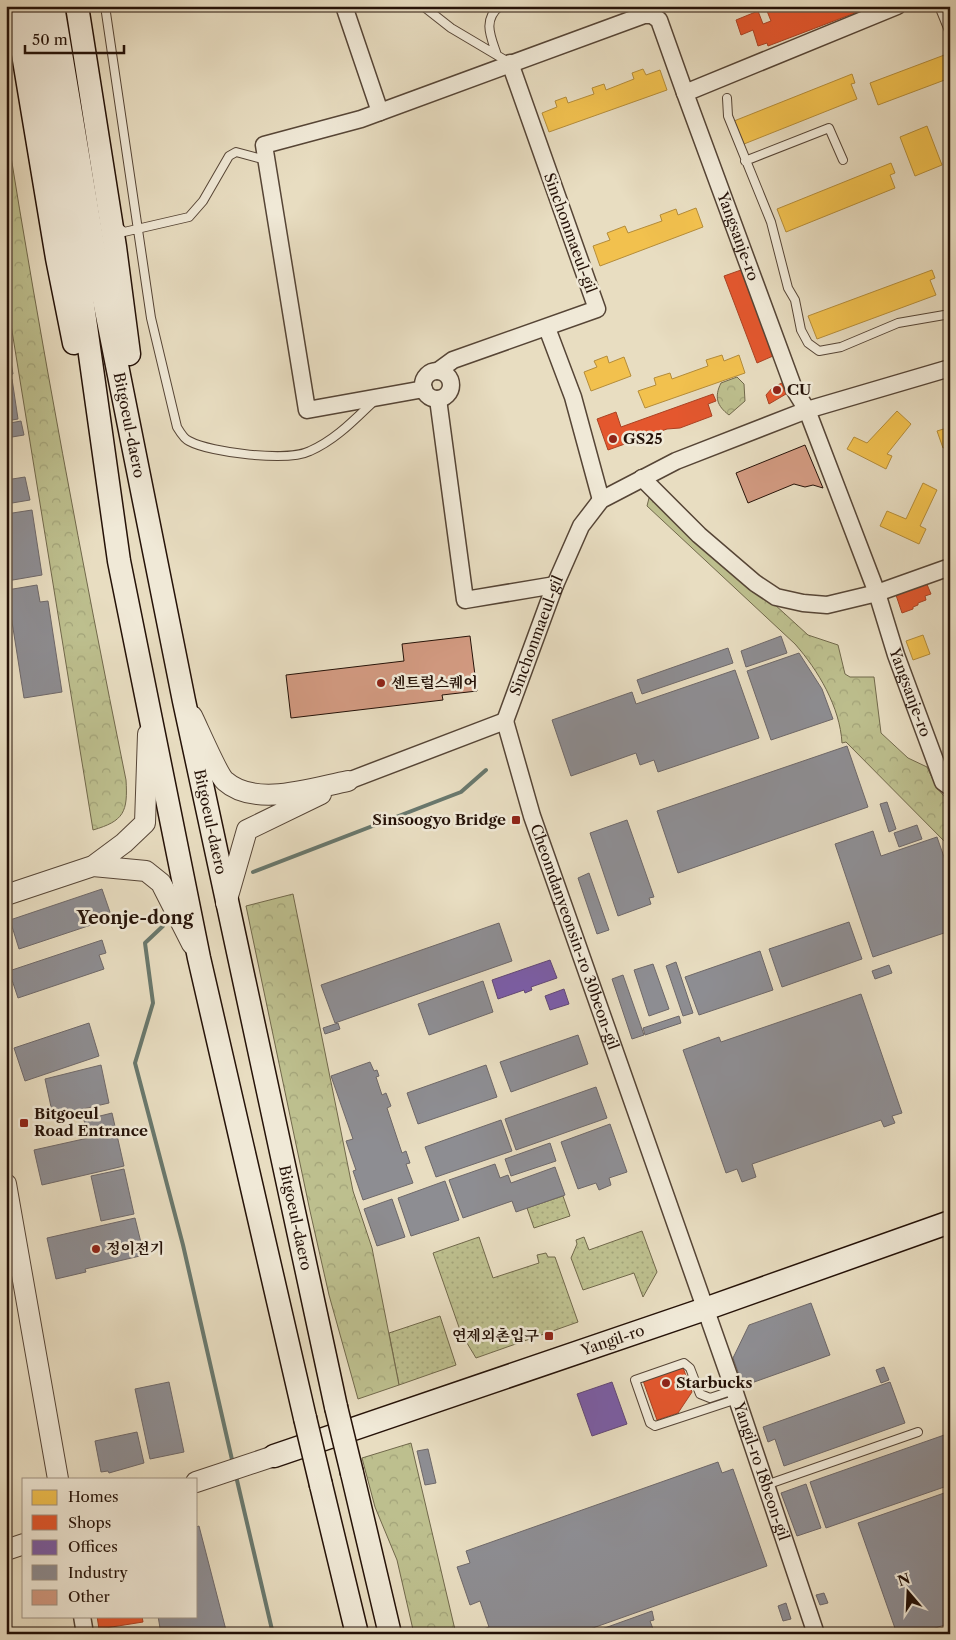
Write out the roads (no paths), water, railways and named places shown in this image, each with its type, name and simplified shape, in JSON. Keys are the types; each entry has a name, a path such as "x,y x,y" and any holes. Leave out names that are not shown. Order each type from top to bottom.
{"main road":[{"path":"15,6 57,258 119,561"},
{"name":"Bitgoeul-daero","path":"34,6 76,255 119,561 148,710 199,958 304,1418 357,1634"},
{"name":"Bitgoeul-daero","path":"53,6 94,250 226,904 336,1407 390,1634"},
{"path":"77,6 111,221 156,554"},
{"name":"Yangil-ro","path":"274,1456 705,1309 950,1222"}],"street":[{"path":"344,6 380,112"},
{"path":"685,93 898,6"},
{"name":"Yangsanje-ro","path":"503,59 644,15 652,15 659,20 794,389 807,410 877,593 896,654 943,782 950,787"},
{"path":"424,389 307,410 264,146 380,112 503,59"},
{"name":"Sinchonmaeul-gil","path":"503,59 597,309 547,328"},
{"path":"438,399 429,396 424,389 426,376 438,371 452,360 547,328 573,397 601,500"},
{"name":"Sinchonmaeul-gil","path":"505,721 555,584 581,526 601,500 676,461 807,410 950,368"},
{"path":"438,371 446,374 451,382 449,392 438,399"},
{"path":"438,399 465,600 555,584"},
{"path":"642,478 699,535 755,583 776,597 803,603 827,605 877,593 950,568"},
{"path":"184,700 224,781 249,793 269,796 348,781"},
{"path":"6,895 93,866 124,843 145,823 148,710"},
{"path":"226,904 247,830 348,781 505,721"},
{"name":"Cheomdanyeonsin-ro 30beon-gil","path":"505,721 532,816 705,1309"},
{"path":"93,866 146,871 161,884 199,958"},
{"path":"6,1184 11,1251 58,1478"},
{"name":"Yangil-ro 18beon-gil","path":"705,1309 816,1634"},
{"path":"198,1481 274,1456"},
{"path":"6,1550 22,1545"},
{"path":"82,1618 85,1634"}],"lane":[{"path":"106,6 151,318 177,427 187,441 210,449 273,457 308,452 337,437 378,396"},
{"path":"423,6 451,28 503,59"},
{"path":"500,6 493,11 488,28 503,59"},
{"path":"939,6 950,34"},
{"path":"727,98 728,116 771,222 788,288 795,300 801,330 808,343 819,351 841,347 898,323 950,314"},
{"path":"745,161 829,128 843,160"},
{"path":"111,221 124,232 189,218 203,201 229,156 236,152 266,160"},
{"path":"684,1363 690,1368 700,1394 710,1398 735,1394 655,1426 650,1424 635,1380 684,1363"},
{"path":"766,1485 918,1432"}],"waterway":[{"path":"253,872 461,792 486,770"},
{"path":"163,926 145,943 153,1003 135,1063 183,1245 233,1464"},
{"path":"236,1476 273,1634"}],"place":[{"name":"CU","path":"777,390"},
{"name":"GS25","path":"613,439"},
{"name":"센트럴스퀘어","path":"381,683"},
{"name":"Sinsoogyo Bridge","path":"516,820"},
{"name":"Bitgoeul Road Entrance","path":"24,1123"},
{"name":"정이전기","path":"96,1249"},
{"name":"연제외촌입구","path":"549,1336"},
{"name":"Starbucks","path":"666,1383"}],"district":[{"name":"Yeonje-dong","path":"135,918"}]}
